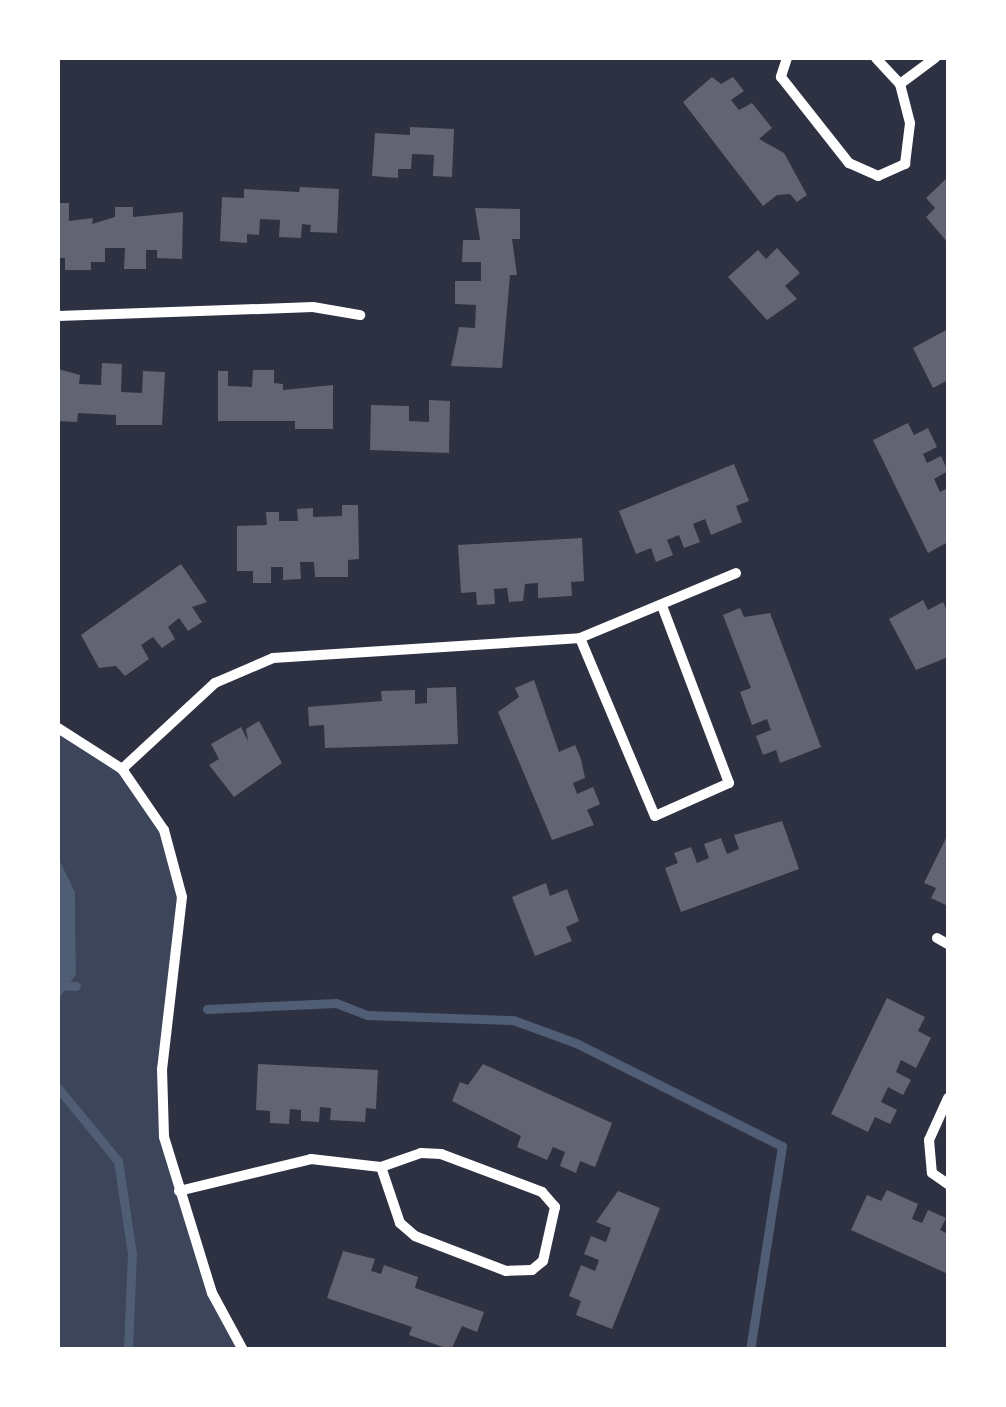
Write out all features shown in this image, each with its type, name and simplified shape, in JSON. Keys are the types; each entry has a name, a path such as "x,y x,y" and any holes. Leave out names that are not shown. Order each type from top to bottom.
{"street":[{"path":"787,58 781,77 849,163 878,176 905,164 910,124 900,84 876,58"},
{"path":"900,84 935,58"},
{"path":"58,316 312,307 360,315"},
{"path":"122,769 215,684 273,658 580,638 736,573"},
{"path":"580,638 654,816 729,783 662,606"},
{"path":"58,728 122,769 164,830 182,897 162,1069 164,1137 212,1294 244,1350"},
{"path":"948,1098 928,1140 932,1173 948,1184"},
{"path":"179,1191 312,1159 381,1168 421,1153 441,1154 542,1192 554,1207 543,1262 532,1270 506,1271 416,1236 400,1223 381,1168"}],"shaded area":[{"path":"58,729 122,769 164,830 182,897 162,1069 164,1137 212,1293 243,1349 58,1349 58,1000 76,973 75,892 58,857"},
{"path":"58,857 75,892 76,974 58,1000"}],"building":[{"path":"712,77 721,84 733,77 744,91 731,100 739,110 752,103 772,128 759,139 784,153 807,195 797,202 790,194 777,195 763,206 683,102"},
{"path":"410,127 454,129 452,177 433,176 434,155 412,154 411,169 398,169 398,178 372,176 375,133 410,135"},
{"path":"948,177 948,243 926,217 935,208 926,198"},
{"path":"300,187 339,189 337,233 310,232 311,225 302,224 301,238 279,237 280,220 260,219 259,235 247,234 247,243 220,241 222,197 244,198 244,189 299,192"},
{"path":"58,203 69,203 69,221 93,218 92,224 115,217 115,207 133,207 133,217 183,212 182,259 157,258 157,250 146,250 146,269 124,269 125,248 105,248 105,262 91,262 91,270 65,270 65,258 58,258"},
{"path":"475,208 520,209 520,239 512,239 517,275 510,275 502,368 451,366 459,327 475,328 476,305 455,304 455,281 481,281 481,262 462,262 463,240 480,240"},
{"path":"777,248 800,273 785,286 797,299 767,320 728,277 758,250 766,259"},
{"path":"948,329 948,380 933,388 913,348"},
{"path":"102,363 122,364 121,392 142,393 143,371 165,372 162,425 116,425 116,415 78,413 77,422 58,421 58,369 80,375 79,384 101,385"},
{"path":"253,370 274,370 274,383 283,384 283,390 333,385 333,429 295,429 295,421 218,421 218,371 228,371 228,386 252,387"},
{"path":"429,400 450,401 449,453 370,450 371,405 409,406 409,421 429,422"},
{"path":"908,423 914,435 928,428 937,447 923,454 927,463 941,456 948,471 934,479 940,492 948,488 948,542 928,553 873,440"},
{"path":"734,464 749,501 736,506 742,522 711,535 705,519 693,524 700,542 684,548 679,535 667,540 673,555 656,562 651,548 636,554 619,511"},
{"path":"342,505 358,505 359,559 348,560 348,577 315,577 314,562 300,562 301,579 283,580 283,567 271,567 271,583 253,583 253,571 237,571 237,526 267,525 266,512 279,512 279,521 298,521 297,509 313,508 313,517 342,516"},
{"path":"582,538 584,581 571,582 572,596 538,598 538,583 525,584 523,601 509,602 507,588 494,589 495,604 477,605 476,592 461,593 458,545"},
{"path":"181,564 207,602 192,607 202,622 188,631 179,618 168,627 175,639 162,648 153,637 141,645 149,659 125,676 116,666 99,668 81,635"},
{"path":"923,600 928,610 943,602 948,613 948,657 916,670 889,619"},
{"path":"740,608 744,617 770,613 821,747 780,763 776,750 763,755 756,736 771,730 767,719 752,725 740,692 751,688 723,615"},
{"path":"534,680 559,752 575,745 581,759 585,778 573,783 577,794 593,787 600,804 587,810 594,825 552,840 498,712 519,697 515,688"},
{"path":"456,687 458,744 325,748 324,725 309,726 308,707 382,701 381,691 415,690 415,704 427,703 427,688"},
{"path":"259,721 282,763 234,797 209,765 219,759 211,744 241,727 248,741 246,729"},
{"path":"782,821 799,869 681,912 665,868 678,863 674,853 691,847 697,863 709,858 704,844 721,838 727,854 739,849 734,835"},
{"path":"946,838 948,906 931,898 936,888 924,883"},
{"path":"546,883 550,896 567,889 579,921 566,927 572,941 535,956 512,897"},
{"path":"887,998 925,1017 918,1031 931,1038 916,1068 901,1060 896,1072 911,1080 903,1095 888,1087 881,1102 897,1110 890,1124 875,1117 868,1132 831,1114"},
{"path":"258,1064 378,1070 376,1109 366,1108 365,1122 330,1120 331,1108 320,1107 319,1122 301,1121 301,1110 290,1109 289,1124 270,1123 270,1111 256,1110"},
{"path":"483,1064 612,1123 595,1167 580,1161 576,1173 560,1166 565,1152 553,1147 547,1160 517,1147 521,1136 452,1101 460,1082 468,1085"},
{"path":"887,1190 918,1204 912,1219 922,1223 928,1210 946,1218 940,1230 948,1234 948,1274 851,1230 867,1195 881,1201"},
{"path":"618,1191 660,1208 612,1329 576,1315 581,1301 569,1296 581,1265 595,1271 599,1260 584,1254 591,1236 606,1242 611,1228 596,1222"},
{"path":"343,1251 375,1259 371,1271 381,1274 384,1265 418,1277 415,1288 484,1312 477,1332 462,1326 451,1350 409,1335 412,1327 327,1298"}],"waterway":[{"path":"58,985 76,986"},
{"path":"207,1009 336,1003 367,1015 513,1020 576,1043 782,1146 750,1350"},
{"path":"58,1088 118,1161 132,1254 128,1350"}]}
